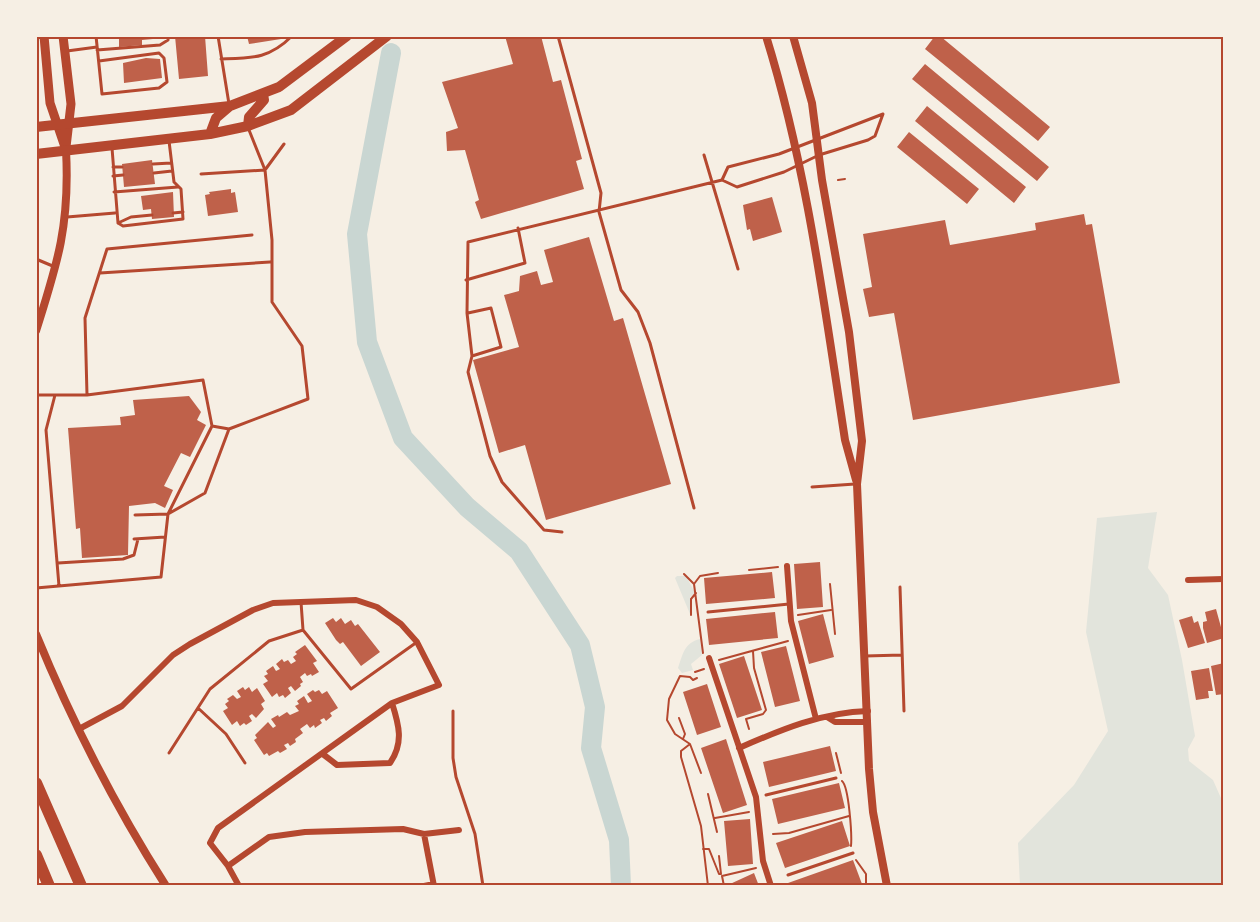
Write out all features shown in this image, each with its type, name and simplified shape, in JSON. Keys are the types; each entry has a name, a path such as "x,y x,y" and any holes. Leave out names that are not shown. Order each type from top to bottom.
{"highway":[{"path":"36,783 81,886"},
{"path":"36,855 49,886"}],"main road":[{"path":"44,36 50,103 63,125 66,150"},
{"path":"63,36 71,104 63,125"},
{"path":"36,127 230,106 263,94 301,73 347,36"},
{"path":"36,154 210,134 248,126 291,110 387,36"},
{"path":"248,126 249,117 264,100 263,94"},
{"path":"210,134 216,118 230,106"}],"street":[{"path":"766,36 800,164 845,440 857,484"},
{"path":"793,36 812,104 849,332 861,430 857,484 867,711 873,812 887,886"},
{"path":"36,330 56,268 67,217 66,150"},
{"path":"787,566 790,618 816,719"},
{"path":"1188,580 1224,579"},
{"path":"79,729 122,706 173,655 253,610 273,603 301,600 356,600 377,607 400,624 417,642 439,686 392,704 324,755 218,828 210,843 228,866 239,886"},
{"path":"36,634 57,686 114,801 166,886"},
{"path":"710,659 739,748 758,797 763,861 771,882"},
{"path":"324,755 337,765 390,762 397,753 400,734 392,704"},
{"path":"739,748 834,713 867,711"},
{"path":"828,717 835,722 868,722"},
{"path":"228,866 269,837 305,832 403,829 424,834 459,830"},
{"path":"424,834 434,885 424,886"}],"lane":[{"path":"96,36 102,94 159,88 166,82 167,70 164,58 159,53 99,61"},
{"path":"65,51 160,45 168,40 168,36"},
{"path":"218,36 230,106"},
{"path":"221,59 261,57 281,47 292,36"},
{"path":"558,36 601,193 599,212 621,290 638,312 650,342 694,508"},
{"path":"562,532 544,530 502,482 490,456 468,372 472,357 467,313 468,242 585,212 599,212 712,182 722,180 736,187 876,136 883,114 779,153 728,167 722,180"},
{"path":"212,426 229,429 308,399 302,346 272,302 270,262 272,240 265,170 248,126"},
{"path":"112,145 116,213 118,223 123,226 183,219 181,189 174,182 169,139"},
{"path":"265,170 284,144"},
{"path":"704,155 738,269"},
{"path":"153,165 171,163"},
{"path":"113,167 122,167"},
{"path":"201,174 265,170"},
{"path":"154,173 172,171"},
{"path":"113,176 123,175"},
{"path":"114,192 178,187"},
{"path":"173,213 183,212"},
{"path":"67,217 116,213"},
{"path":"118,223 132,217 152,215"},
{"path":"466,280 525,263 518,228"},
{"path":"87,395 85,318 107,249 252,235"},
{"path":"36,259 56,268"},
{"path":"100,273 270,262"},
{"path":"467,313 491,308 501,347 472,357"},
{"path":"36,395 87,395 204,380 212,426 168,514 161,577 36,588"},
{"path":"55,395 46,430 59,586"},
{"path":"135,515 168,514 205,493 229,429"},
{"path":"812,487 857,484"},
{"path":"57,563 123,559 134,555 136,539 165,537"},
{"path":"900,587 904,711"},
{"path":"301,600 303,630 351,689 417,642"},
{"path":"708,612 789,604"},
{"path":"169,753 210,689 269,641 303,630"},
{"path":"865,656 902,655"},
{"path":"198,708 226,734 244,763"},
{"path":"453,711 453,758 456,777 475,834 483,886"},
{"path":"766,795 836,778"},
{"path":"788,875 853,853"}],"path":[{"path":"838,180 845,179"},
{"path":"749,570 778,567"},
{"path":"694,585 700,576 718,573"},
{"path":"684,574 694,585 710,659 753,651 788,641"},
{"path":"830,584 835,634"},
{"path":"691,615 691,599 696,593"},
{"path":"790,618 831,610"},
{"path":"749,729 747,719 763,714 766,710 754,668 753,651"},
{"path":"695,672 704,669"},
{"path":"697,678 693,680 690,676 680,676 669,699 667,720 675,734 690,744 701,773"},
{"path":"679,718 685,734 683,739"},
{"path":"690,744 681,751 681,757 694,795 708,886"},
{"path":"836,753 850,806 848,828 853,853 866,874 866,886"},
{"path":"708,794 717,832"},
{"path":"715,818 751,811"},
{"path":"773,834 789,833 849,816"},
{"path":"703,849 709,849 719,874 722,875"},
{"path":"719,856 724,886"},
{"path":"722,875 756,868"}],"shaded area":[{"path":"1157,512 1148,568 1168,595 1182,660 1195,736 1188,749 1189,761 1213,780 1224,805 1224,886 1020,886 1018,843 1074,785 1108,731 1086,632 1097,518"},
{"path":"686,576 695,593 690,597 690,614 675,578"},
{"path":"700,639 702,655 691,664 693,670 682,673 678,668 685,650 691,643"}],"building":[{"path":"119,36 164,36 164,38 142,40 142,45 119,47"},
{"path":"175,36 205,36 208,76 179,79"},
{"path":"247,36 280,36 281,39 249,44"},
{"path":"505,36 541,36 553,82 561,80 582,159 576,161 584,189 481,219 475,202 479,200 465,150 447,151 446,132 458,128 442,82 513,64"},
{"path":"935,36 940,36 1050,127 1038,141 925,49"},
{"path":"146,58 160,59 162,78 124,83 123,63"},
{"path":"925,64 1049,167 1037,181 912,79"},
{"path":"927,106 1026,187 1014,203 915,121"},
{"path":"909,132 979,189 967,204 897,147"},
{"path":"152,160 155,184 124,187 122,164"},
{"path":"231,189 231,193 235,192 238,212 208,216 205,195 210,194 209,192"},
{"path":"173,192 174,217 152,219 151,209 143,210 141,196"},
{"path":"772,197 782,232 753,241 750,229 747,230 743,205"},
{"path":"1084,214 1086,225 1092,224 1120,383 913,420 894,313 869,317 863,289 872,287 863,234 945,220 950,245 1036,230 1035,223"},
{"path":"589,237 614,321 623,318 671,484 546,520 525,445 499,453 473,360 519,347 504,295 519,291 520,276 537,271 541,285 553,282 544,250"},
{"path":"189,396 201,412 197,420 206,425 190,457 181,453 164,486 173,490 165,508 155,503 129,506 128,555 82,558 80,528 76,529 68,428 121,425 120,417 135,415 133,400"},
{"path":"820,562 823,607 797,609 794,564"},
{"path":"772,572 775,598 706,604 704,578"},
{"path":"1216,609 1224,638 1207,643 1203,628 1203,622 1207,621 1205,612"},
{"path":"775,612 778,638 709,645 706,619"},
{"path":"823,614 834,657 809,664 798,621"},
{"path":"1192,616 1194,623 1198,621 1205,643 1188,648 1179,620"},
{"path":"333,618 336,622 341,618 345,624 351,620 355,626 358,624 380,652 361,666 343,642 340,644 336,640 325,623"},
{"path":"305,645 317,661 313,663 319,672 312,676 311,674 307,676 305,673 300,677 303,682 301,686 295,691 291,686 288,688 291,693 285,698 283,695 279,697 277,693 272,697 263,684 268,681 264,676 268,674 266,671 273,666 276,671 280,669 276,664 282,659 284,662 288,660 291,664 296,661 293,657 297,654 295,652"},
{"path":"786,646 800,701 775,707 761,652"},
{"path":"744,656 762,710 737,718 719,664"},
{"path":"1224,663 1224,694 1216,695 1211,666"},
{"path":"1209,668 1213,691 1208,691 1209,698 1196,700 1191,671"},
{"path":"707,684 721,727 697,735 683,692"},
{"path":"243,687 245,690 249,687 252,692 257,688 265,701 261,704 264,709 256,718 252,714 249,716 252,721 246,725 244,723 240,726 237,721 232,725 223,711 228,708 225,704 229,701 227,699 233,695 237,699 241,697 237,691"},
{"path":"313,690 315,692 319,690 322,694 327,691 338,708 330,713 332,716 326,721 324,718 320,720 322,723 315,728 314,725 310,728 307,724 300,729 303,733 295,739 296,742 290,746 288,743 284,745 287,749 269,756 267,753 264,755 254,740 257,738 255,735 268,722 273,728 276,726 271,719 278,715 279,717 287,712 290,715 299,711 295,706 299,704 297,701 304,696 308,703 312,701 307,694"},
{"path":"726,739 747,805 723,813 701,748"},
{"path":"830,746 836,771 769,787 763,762"},
{"path":"839,783 845,808 778,824 772,799"},
{"path":"750,819 753,864 728,866 724,821"},
{"path":"842,821 850,846 785,868 776,843"},
{"path":"853,860 862,884 789,886 788,883"},
{"path":"754,873 759,886 731,886 730,884"}],"waterway":[{"path":"391,53 357,234 367,342 403,438 467,507 519,551 580,645 595,707 591,748 619,840 621,886"}]}
